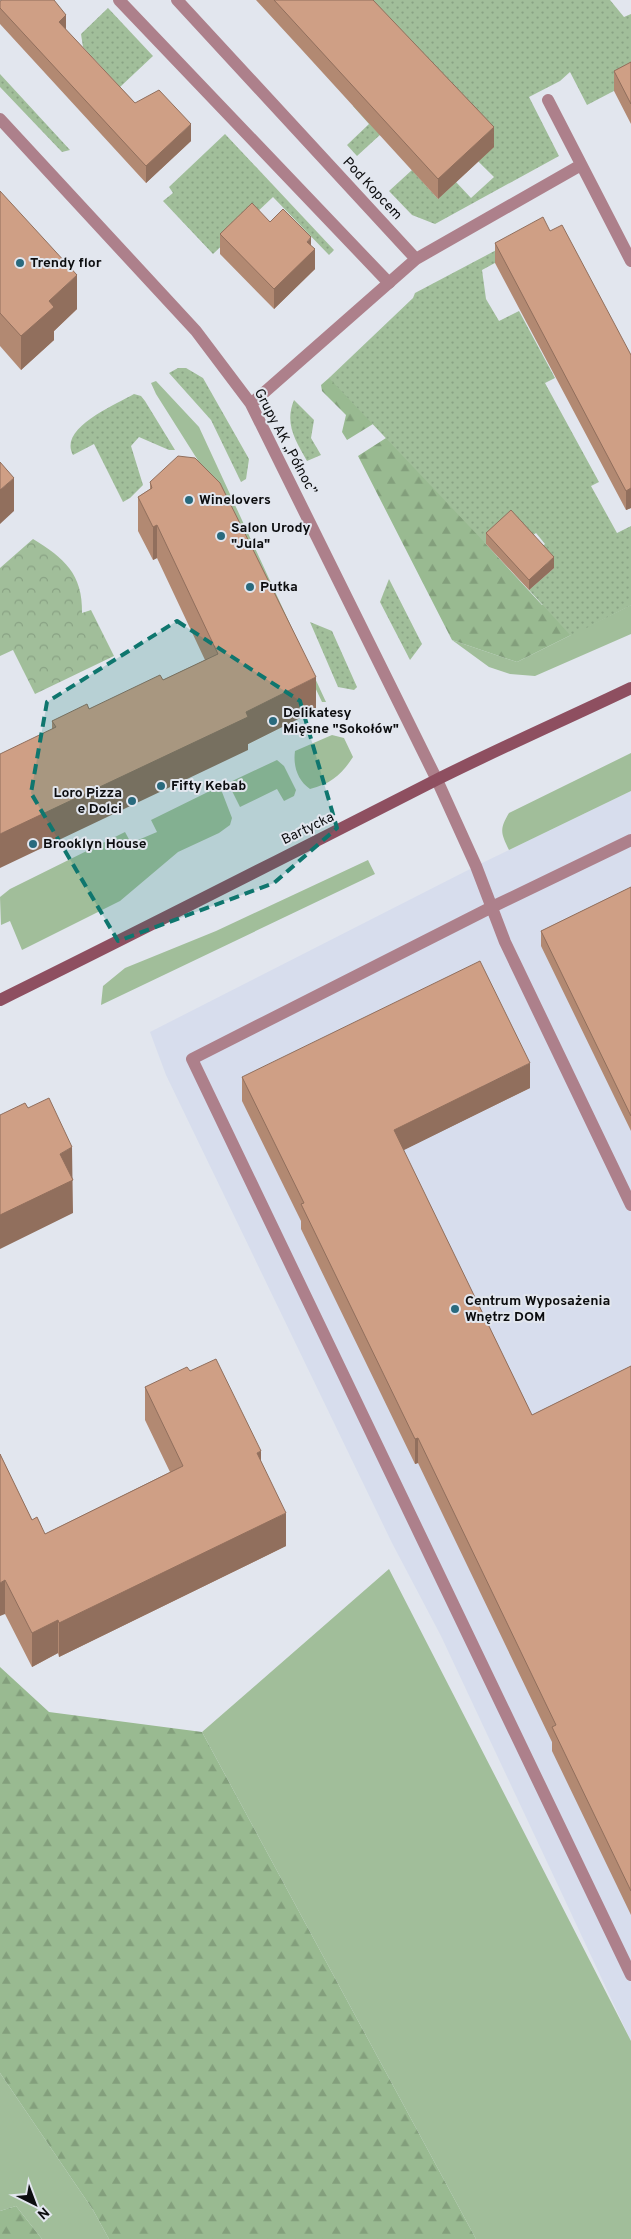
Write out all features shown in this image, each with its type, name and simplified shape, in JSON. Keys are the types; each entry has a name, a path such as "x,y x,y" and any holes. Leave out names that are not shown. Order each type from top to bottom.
{"street":[{"path":"119,0 389,283"},
{"name":"Pod Kopcem","path":"177,0 416,259"},
{"path":"548,100 631,261"},
{"name":"Grupy AK „Północ”","path":"0,119 196,331 250,404 437,780 476,866 505,942 631,1205"},
{"path":"250,404 416,259 581,165"},
{"name":"Bartycka","path":"0,1000 139,932 243,877 437,780 631,688"},
{"path":"631,840 492,907 192,1059 631,1975"}],"highlighted area":[{"path":"177,621 300,701 337,828 274,883 118,941 31,793 47,702"}],"shaded area":[{"name":"Centrum Wyposażenia Wnętrz DOM","path":"631,791 631,2041 441,1636 392,1543 166,1075 150,1032 476,866"}],"green space":[{"path":"357,0 610,0 624,17 631,14 631,82 587,105 570,72 560,81 529,97 559,156 435,224 412,215 389,191 412,170 438,199 456,182 471,198 494,177 417,101 357,156 347,145 369,124 353,106 378,83"},
{"path":"108,8 153,56 120,87 83,47 81,34"},
{"path":"0,74 70,150 62,152 0,87"},
{"path":"225,134 334,250 329,255 273,197 213,254 163,201 173,193 169,187"},
{"path":"538,228 543,237 482,270 486,299 499,321 519,311 555,378 545,383 599,482 591,486 617,533 631,526 631,605 571,636 529,590 554,568 538,550 545,544 536,533 528,539 511,521 486,544 329,378 413,298 415,293"},
{"path":"352,366 373,424 347,440 342,432 346,415 322,391 321,385 329,378"},
{"path":"178,368 186,368 203,378 249,459 246,479 241,482 211,420 169,373"},
{"path":"156,381 199,427 326,702 322,702 235,519 156,394 151,383"},
{"path":"134,394 141,396 145,401 175,450 169,450 139,437 131,446 143,485 123,502 94,444 73,455 71,445 74,436 91,418"},
{"path":"294,400 314,420 311,438 321,455 307,461 295,439 291,425 290,417"},
{"path":"405,435 486,544 542,605 631,605 517,662 452,640 358,456 386,438"},
{"path":"33,539 54,553 70,568 79,588 82,613 91,610 114,656 35,694 13,650 0,656 0,568"},
{"path":"389,579 422,644 410,660 380,602"},
{"path":"631,605 631,634 535,676 510,674 489,667 452,640 517,662"},
{"path":"310,622 332,631 357,687 354,690 338,687"},
{"path":"332,735 344,738 353,757 335,778 310,789 297,772 295,751"},
{"path":"631,753 631,791 509,850 502,828 509,813"},
{"path":"277,760 284,766 296,790 294,796 284,801 277,789 240,807 228,783"},
{"path":"216,788 222,792 232,818 230,825 219,833 178,852 120,901 22,950 10,921 1,925 0,897 10,889 125,832 131,843 157,832 151,820"},
{"path":"368,860 375,874 101,1005 103,986 125,968 216,931"},
{"path":"389,1569 631,2041 631,2239 476,2239 202,1732"},
{"path":"0,1667 49,1712 202,1732 476,2239 109,2239 93,2210 0,2073"},
{"path":"0,2073 93,2210 109,2239 42,2239 16,2206 0,2211"},
{"path":"16,2206 42,2239 0,2239 0,2211"}],"building":[{"path":"54,0 66,15 59,22 135,103 159,90 191,124 146,166 0,8 0,1"},
{"path":"274,0 373,0 494,127 438,179"},
{"path":"631,62 631,104 614,71"},
{"path":"0,191 77,275 49,301 54,307 21,336 0,313"},
{"path":"252,203 270,222 283,209 311,237 307,242 315,249 274,289 220,234"},
{"path":"543,217 550,231 562,225 631,355 631,488 626,491 495,243"},
{"path":"178,456 195,458 220,483 316,677 246,712 248,717 0,834 0,754 56,727 52,721 87,704 89,709 160,675 163,680 218,654 157,525 153,527 138,497 152,488 150,482"},
{"path":"0,462 14,478 0,490"},
{"path":"511,510 554,557 529,580 486,533"},
{"path":"631,887 631,1116 541,931"},
{"path":"480,961 530,1063 394,1130 532,1415 631,1366 631,1891 552,1727 556,1725 418,1438 415,1439 301,1204 304,1203 242,1077"},
{"path":"49,1098 72,1147 60,1154 73,1180 0,1215 0,1115 25,1103 28,1108"},
{"path":"216,1359 261,1451 257,1453 286,1513 59,1623 58,1620 32,1633 5,1580 0,1583 0,1454 32,1520 37,1517 45,1534 183,1466 145,1387 187,1367 190,1371"}],"place":[{"name":"Trendy flor","path":"20,263"},
{"name":"Winelovers","path":"189,500"},
{"name":"Salon Urody \"Jula\"","path":"221,536"},
{"name":"Putka","path":"250,587"},
{"name":"Delikatesy Mięsne \"Sokołów\"","path":"273,721"},
{"name":"Fifty Kebab","path":"161,786"},
{"name":"Loro Pizza e Dolci","path":"132,801"},
{"name":"Brooklyn House","path":"33,844"},
{"name":"Centrum Wyposażenia Wnętrz DOM","path":"455,1309"}]}
